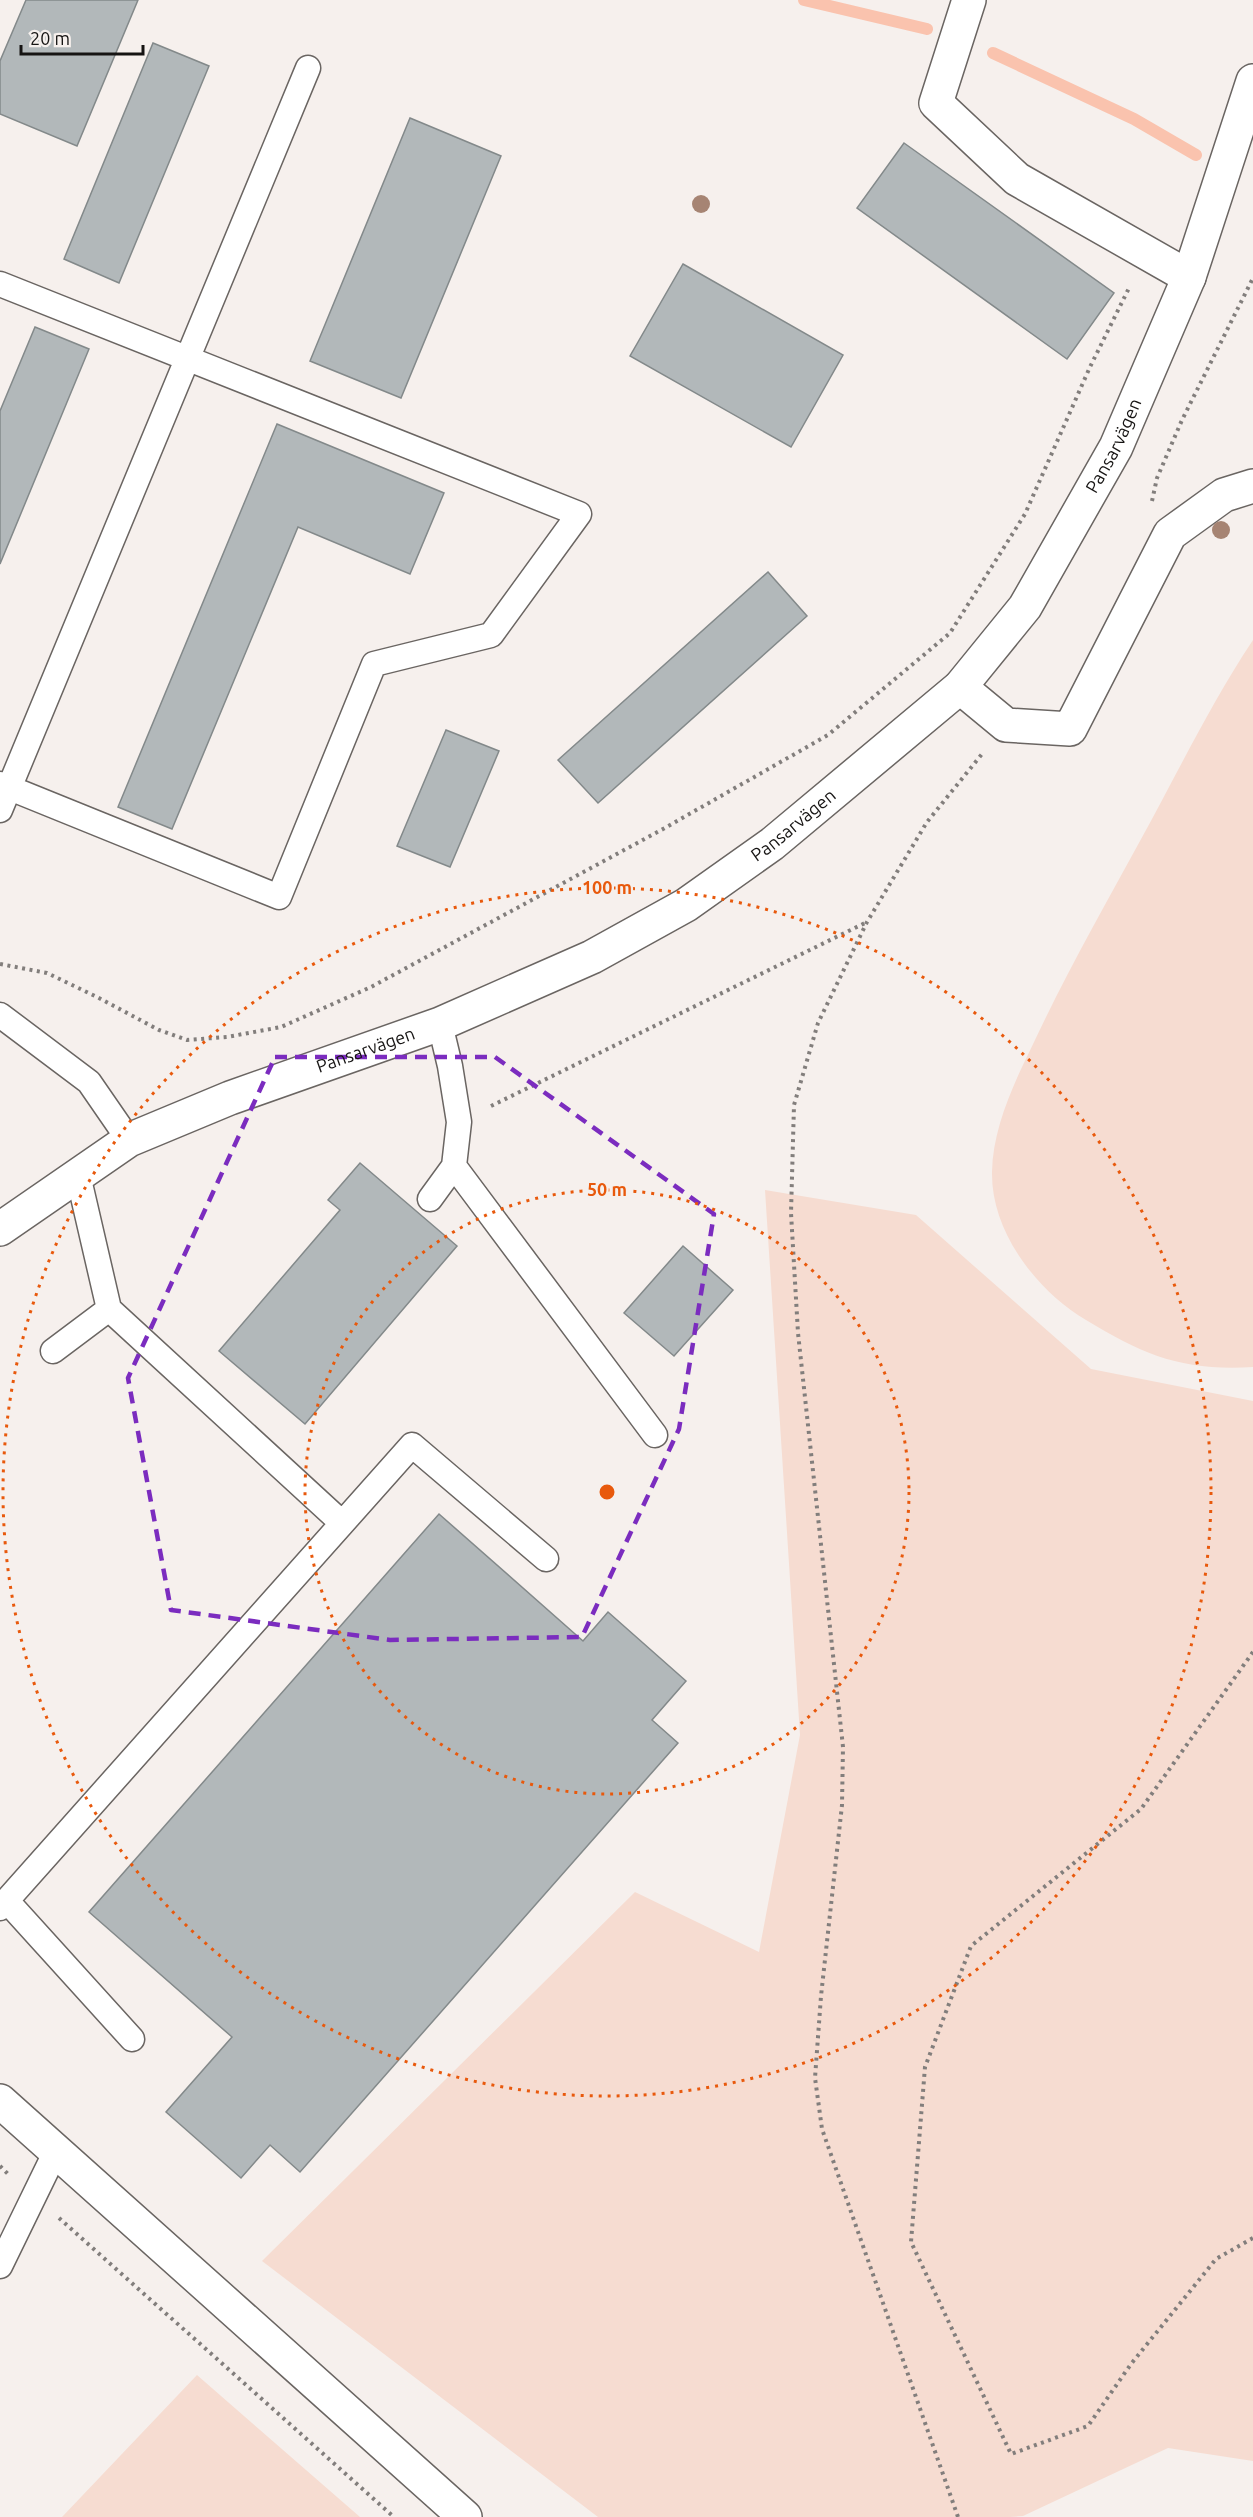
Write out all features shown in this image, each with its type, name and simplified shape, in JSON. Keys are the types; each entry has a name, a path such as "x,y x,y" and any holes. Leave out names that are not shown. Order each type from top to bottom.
{"street":[{"path":"969,0 936,103 1017,179 1189,278"},
{"name":"Pansarvägen","path":"0,1229 129,1140 230,1098 440,1024 592,957 686,905 772,844 960,687 1025,607 1116,447 1189,278 1253,81"},
{"path":"960,687 1006,725 1070,729 1170,534 1224,495 1253,486"},
{"path":"0,2102 465,2517"}],"lane":[{"path":"0,284 188,358 579,514 490,635 374,664 279,897 3,794 188,358 308,68"},
{"path":"0,1015 89,1083 129,1140"},
{"path":"430,1199 454,1166 459,1122 450,1066 440,1024"},
{"path":"454,1166 655,1435"},
{"path":"78,1175 109,1309 342,1523"},
{"path":"53,1351 109,1309"},
{"path":"132,2038 3,1904 412,1444 546,1559"},
{"path":"0,2266 56,2151"}],"path":[{"path":"0,964 47,973 159,1030 187,1041 227,1037 281,1027 371,987 663,829 828,735 950,633 1025,514 1090,367 1147,253"},
{"path":"1149,512 1157,478 1182,420 1253,278"},
{"path":"958,2517 822,2129 815,2078 820,1996 842,1804 843,1747 798,1333 791,1213 794,1105 818,1023 867,922 927,822 1006,725"},
{"path":"459,1122 867,922"},
{"path":"1253,1652 1141,1809 971,1946 925,2067 911,2242 1011,2454 1088,2426 1131,2364 1216,2259 1253,2238"},
{"path":"0,2166 394,2517"}],"highlighted area":[{"path":"275,1057 495,1057 714,1214 679,1429 582,1637 390,1640 171,1610 128,1378"}],"shaded area":[{"path":"1253,640 1253,1367 1228,1368 1185,1363 1146,1352 1107,1333 1068,1308 1034,1276 1008,1238 999,1216 992,1172 996,1138 1006,1104 1047,1015 1209,714"},
{"path":"765,1190 916,1215 1091,1369 1253,1401 1253,2461 1168,2448 1023,2516 598,2517 262,2261 635,1892 759,1952 800,1735"},
{"path":"197,2375 360,2517 62,2517"}],"building":[{"path":"26,0 138,0 77,146 0,114 0,61"},
{"path":"153,43 209,66 119,283 64,259"},
{"path":"410,118 501,156 401,398 310,361"},
{"path":"904,143 1114,293 1067,359 857,208"},
{"path":"683,264 843,355 791,447 630,356"},
{"path":"35,327 89,349 0,564 0,411"},
{"path":"277,424 444,493 410,574 298,527 172,829 118,807"},
{"path":"768,572 807,616 598,803 558,760"},
{"path":"446,730 499,751 450,867 397,846"},
{"path":"360,1163 457,1246 305,1424 219,1351 340,1210 328,1200"},
{"path":"683,1246 733,1290 674,1356 624,1313"},
{"path":"439,1514 583,1641 608,1612 686,1681 652,1720 678,1743 300,2172 270,2145 241,2178 166,2112 232,2037 89,1912"}],"waterway":[{"path":"804,0 927,29"},
{"path":"993,53 1134,119 1196,155"}]}
